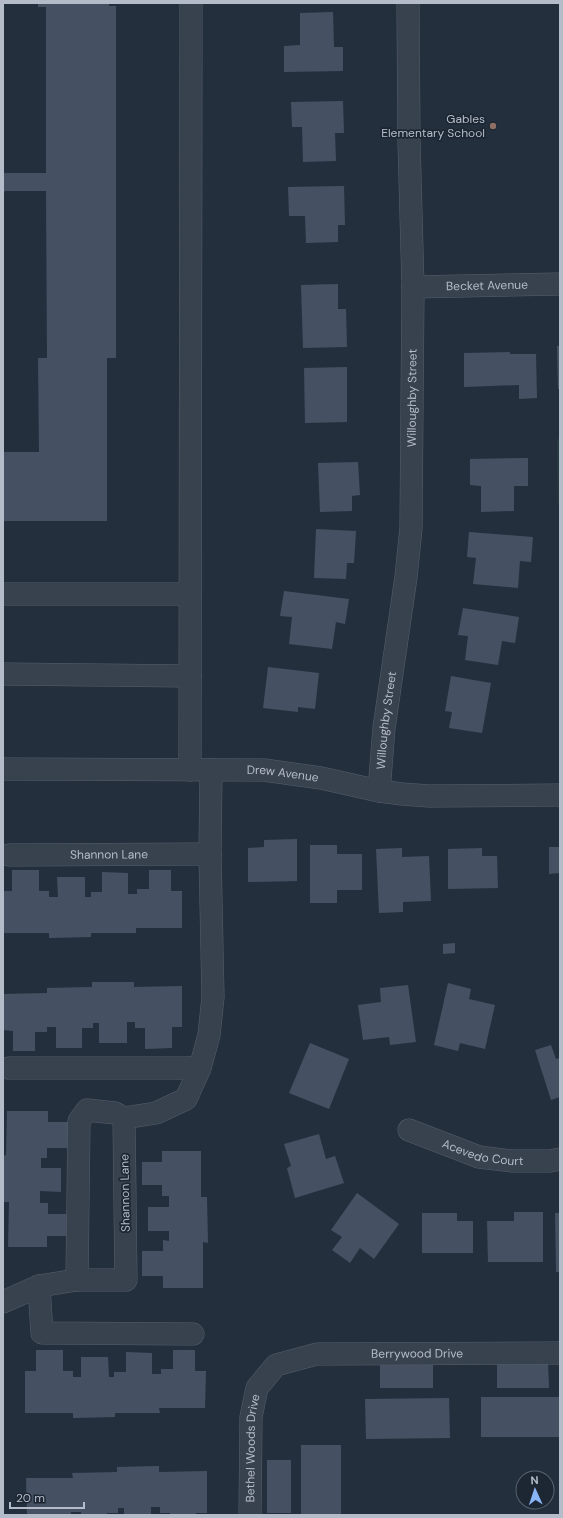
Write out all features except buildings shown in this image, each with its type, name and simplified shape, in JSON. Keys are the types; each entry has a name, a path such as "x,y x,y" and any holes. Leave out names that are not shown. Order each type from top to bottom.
{"street":[{"path":"190,770 191,3"},
{"name":"Willoughby Street","path":"379,791 384,728 406,577 411,528 413,287 409,142 408,3"},
{"name":"Becket Avenue","path":"413,287 560,284"},
{"path":"3,594 190,594"},
{"path":"3,674 190,676"},
{"name":"Drew Avenue","path":"3,768 264,770 321,778 379,791 429,796 560,795"},
{"path":"77,1280 79,1121 87,1110 115,1113 124,1118 156,1113 186,1099 200,1068 209,1035 213,997 210,854 211,770"},
{"name":"Shannon Lane","path":"9,855 210,854"},
{"path":"9,1068 200,1068"},
{"name":"Shannon Lane","path":"3,1302 40,1286 77,1280 126,1280 124,1118"},
{"name":"Acevedo Court","path":"409,1130 479,1157 512,1161 550,1161 560,1159"},
{"path":"40,1286 42,1333 193,1334"},
{"name":"Berrywood Drive","path":"276,1365 318,1354 560,1353"},
{"name":"Bethel Woods Drive","path":"250,1515 251,1417 257,1388 276,1365"}],"green space":[{"path":"560,432 560,507 558,502 557,443"}],"place":[{"name":"Gables Elementary School","path":"493,126"}]}
